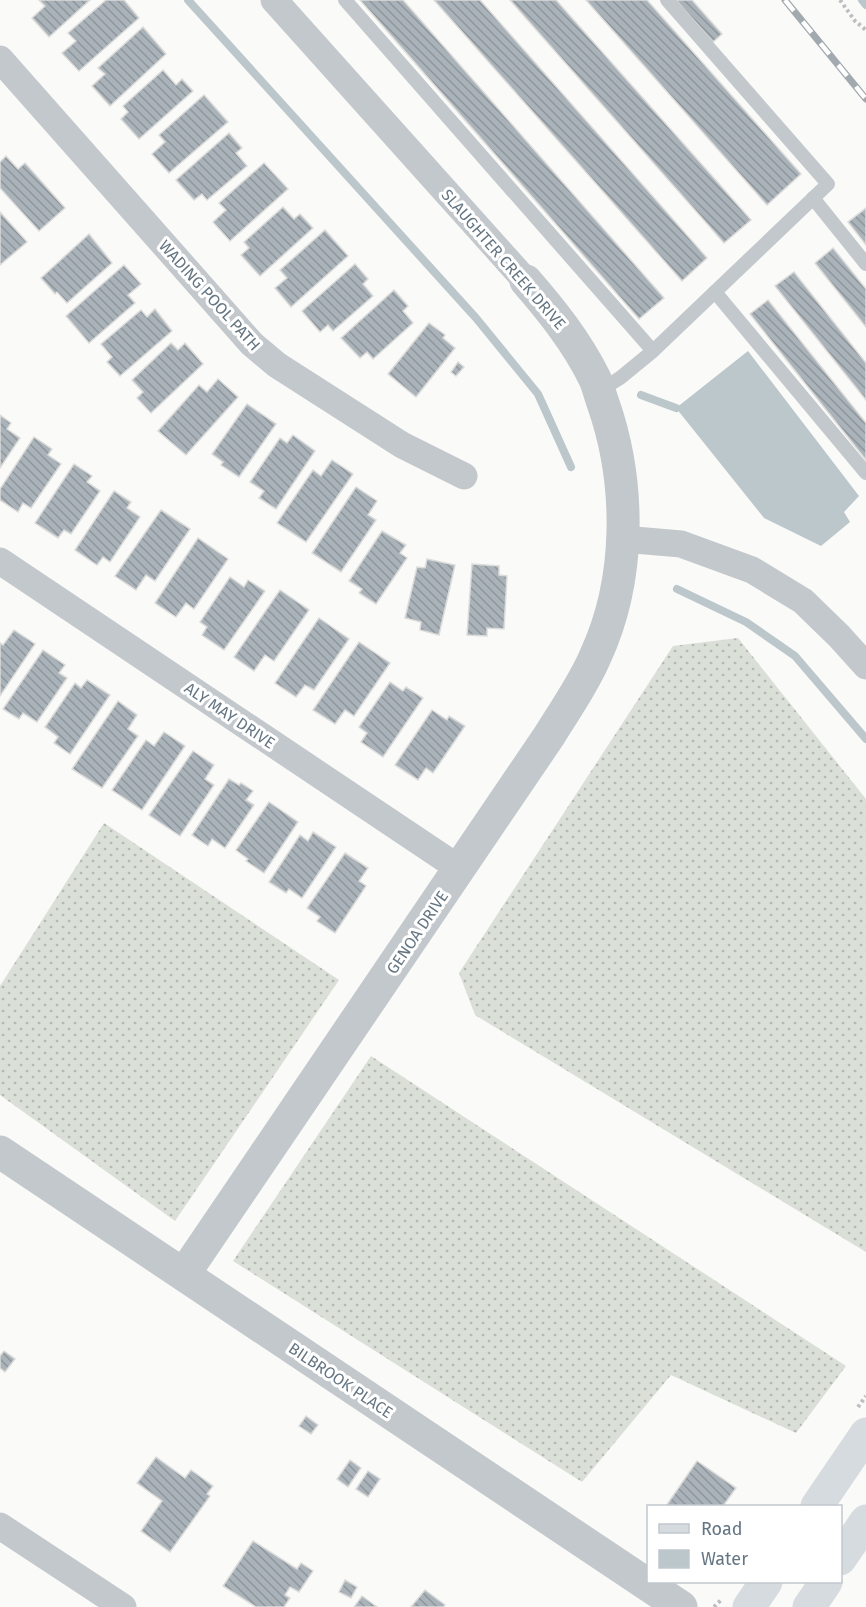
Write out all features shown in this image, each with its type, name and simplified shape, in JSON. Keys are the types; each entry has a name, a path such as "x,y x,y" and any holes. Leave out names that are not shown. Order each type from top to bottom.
{"main road":[{"path":"818,1505 866,1434"},
{"path":"842,1556 866,1521"},
{"path":"749,1607 765,1583"},
{"path":"808,1607 825,1583"}],"street":[{"name":"SLAUGHTER CREEK DRIVE","path":"274,0 562,324 590,370 609,422 622,492 623,539"},
{"name":"WADING POOL PATH","path":"6,77 252,344 277,365 402,445 464,476"},
{"path":"623,539 681,544 752,570 803,601 866,666"},
{"name":"GENOA DRIVE","path":"184,1274 460,869 581,685 596,656 607,625 618,582 623,539"},
{"name":"ALY MAY DRIVE","path":"0,561 460,869"},
{"name":"BILBROOK PLACE","path":"0,1152 681,1607"},
{"path":"0,1526 123,1607"}],"lane":[{"path":"345,0 653,351"},
{"path":"598,391 620,378 653,351 828,184 667,0"},
{"path":"813,198 866,264"},
{"path":"715,292 866,473"}],"path":[{"path":"840,0 855,21 866,30"}],"shaded area":[{"path":"738,638 866,799 866,1252 475,1015 459,973 673,646"},
{"path":"104,823 339,980 175,1221 0,1095 0,986"},
{"path":"371,1056 846,1366 796,1433 671,1375 582,1482 233,1261"}],"water":[{"path":"748,351 859,496 844,512 850,522 821,546 764,518 676,408"}],"building":[{"path":"39,0 90,0 49,37 32,18 45,6"},
{"path":"106,0 124,0 139,18 79,71 62,53 76,41 68,33"},
{"path":"360,0 403,0 664,298 639,319"},
{"path":"434,0 480,0 707,258 682,281"},
{"path":"510,0 556,0 751,220 724,243"},
{"path":"586,0 647,0 801,174 767,205"},
{"path":"676,0 692,0 722,34 713,42"},
{"path":"143,27 166,54 110,106 92,86 105,74 98,68"},
{"path":"163,70 176,85 182,79 193,91 139,139 121,119 128,112 123,106"},
{"path":"204,95 228,122 169,173 152,154 165,142 159,135"},
{"path":"229,133 242,148 236,153 247,166 207,200 202,194 194,200 176,180"},
{"path":"6,156 18,169 25,163 65,208 39,231 0,188 0,162"},
{"path":"264,163 288,189 230,241 213,222 226,210 219,203"},
{"path":"283,207 294,219 300,214 313,228 260,276 241,255 249,248 244,242"},
{"path":"866,208 866,245 848,222"},
{"path":"0,212 27,242 0,265"},
{"path":"325,230 348,256 291,307 275,288 287,278 280,270"},
{"path":"89,234 112,263 67,303 57,292 55,294 41,278"},
{"path":"833,248 866,289 866,327 815,263"},
{"path":"355,264 368,279 363,284 373,296 333,331 328,325 320,332 302,311"},
{"path":"124,265 141,284 128,295 135,303 89,343 66,316"},
{"path":"794,272 866,363 866,400 775,286"},
{"path":"394,290 408,306 403,311 413,323 373,359 367,352 360,358 341,338"},
{"path":"768,300 866,423 866,460 750,314"},
{"path":"155,309 172,331 120,376 107,362 112,357 101,344 141,310 147,317"},
{"path":"429,323 445,335 443,338 455,348 416,397 388,374"},
{"path":"171,343 178,350 185,343 203,364 151,413 137,398 143,392 132,380"},
{"path":"458,362 464,367 456,376 451,372"},
{"path":"218,379 238,397 186,455 158,431 199,385 207,392"},
{"path":"247,404 276,424 239,477 221,465 223,462 212,454"},
{"path":"0,415 11,423 7,429 20,438 0,468"},
{"path":"293,435 315,451 276,509 259,498 264,491 250,482 280,438 287,443"},
{"path":"34,437 52,449 48,455 61,464 31,508 23,503 18,512 0,500 0,489"},
{"path":"332,460 353,474 306,542 277,523 313,470 321,476"},
{"path":"74,464 92,476 87,482 100,491 71,534 64,530 58,538 35,523"},
{"path":"356,487 377,501 368,515 376,520 341,572 312,553"},
{"path":"114,491 131,502 127,508 140,517 110,562 103,557 97,565 75,550"},
{"path":"161,510 190,529 155,581 146,575 136,590 115,576"},
{"path":"382,531 406,545 400,553 407,558 376,604 359,593 362,589 349,581"},
{"path":"198,538 228,559 194,609 186,603 176,617 155,603"},
{"path":"427,559 455,565 439,635 420,630 421,622 405,618 417,567 425,568"},
{"path":"472,564 499,566 499,575 507,576 504,629 487,628 487,636 467,635"},
{"path":"230,577 244,587 248,580 265,591 224,650 202,635 207,627 200,622"},
{"path":"280,590 309,610 274,661 265,655 254,671 234,657"},
{"path":"319,618 349,639 314,690 305,685 296,697 275,683"},
{"path":"14,630 35,644 0,696 0,643 3,645"},
{"path":"359,642 390,663 354,716 345,710 335,724 313,710"},
{"path":"43,650 65,665 59,673 67,678 37,722 23,713 19,719 3,709"},
{"path":"87,680 110,695 70,754 54,743 58,737 45,727 75,683 81,688"},
{"path":"390,682 403,691 406,687 423,698 383,757 361,742 367,733 359,727"},
{"path":"118,701 137,715 128,729 138,736 102,788 72,769"},
{"path":"432,710 447,720 449,716 465,726 433,773 426,768 418,780 395,765"},
{"path":"164,732 185,746 142,810 112,790 146,740 154,746"},
{"path":"193,751 214,765 205,779 214,785 180,836 149,815"},
{"path":"229,779 253,791 246,800 254,805 225,848 212,839 208,846 192,835"},
{"path":"269,802 298,822 264,873 246,861 248,859 236,850"},
{"path":"313,832 336,847 302,898 289,889 286,893 269,882 300,835 308,841"},
{"path":"345,853 368,868 359,881 366,886 335,933 317,921 320,917 307,908"},
{"path":"4,1351 15,1359 5,1372 0,1368 0,1356"},
{"path":"306,1416 318,1425 311,1434 299,1426"},
{"path":"156,1457 185,1478 191,1470 213,1486 207,1494 210,1496 170,1552 141,1531 162,1501 137,1483"},
{"path":"350,1460 361,1468 348,1487 337,1479"},
{"path":"697,1461 736,1488 724,1505 667,1505"},
{"path":"368,1471 380,1479 368,1497 356,1489"},
{"path":"253,1541 297,1569 301,1563 313,1571 299,1592 290,1587 285,1595 290,1598 284,1607 256,1607 223,1586"},
{"path":"345,1580 357,1587 351,1598 339,1592"},
{"path":"425,1590 445,1605 443,1607 411,1607"},
{"path":"362,1596 377,1607 354,1607"}],"waterway":[{"path":"188,0 476,318 538,394 571,467"},
{"path":"862,0 866,5"},
{"path":"641,395 676,408"},
{"path":"677,589 746,622 795,656 866,739"}],"railway":[{"path":"785,0 866,99"}]}
